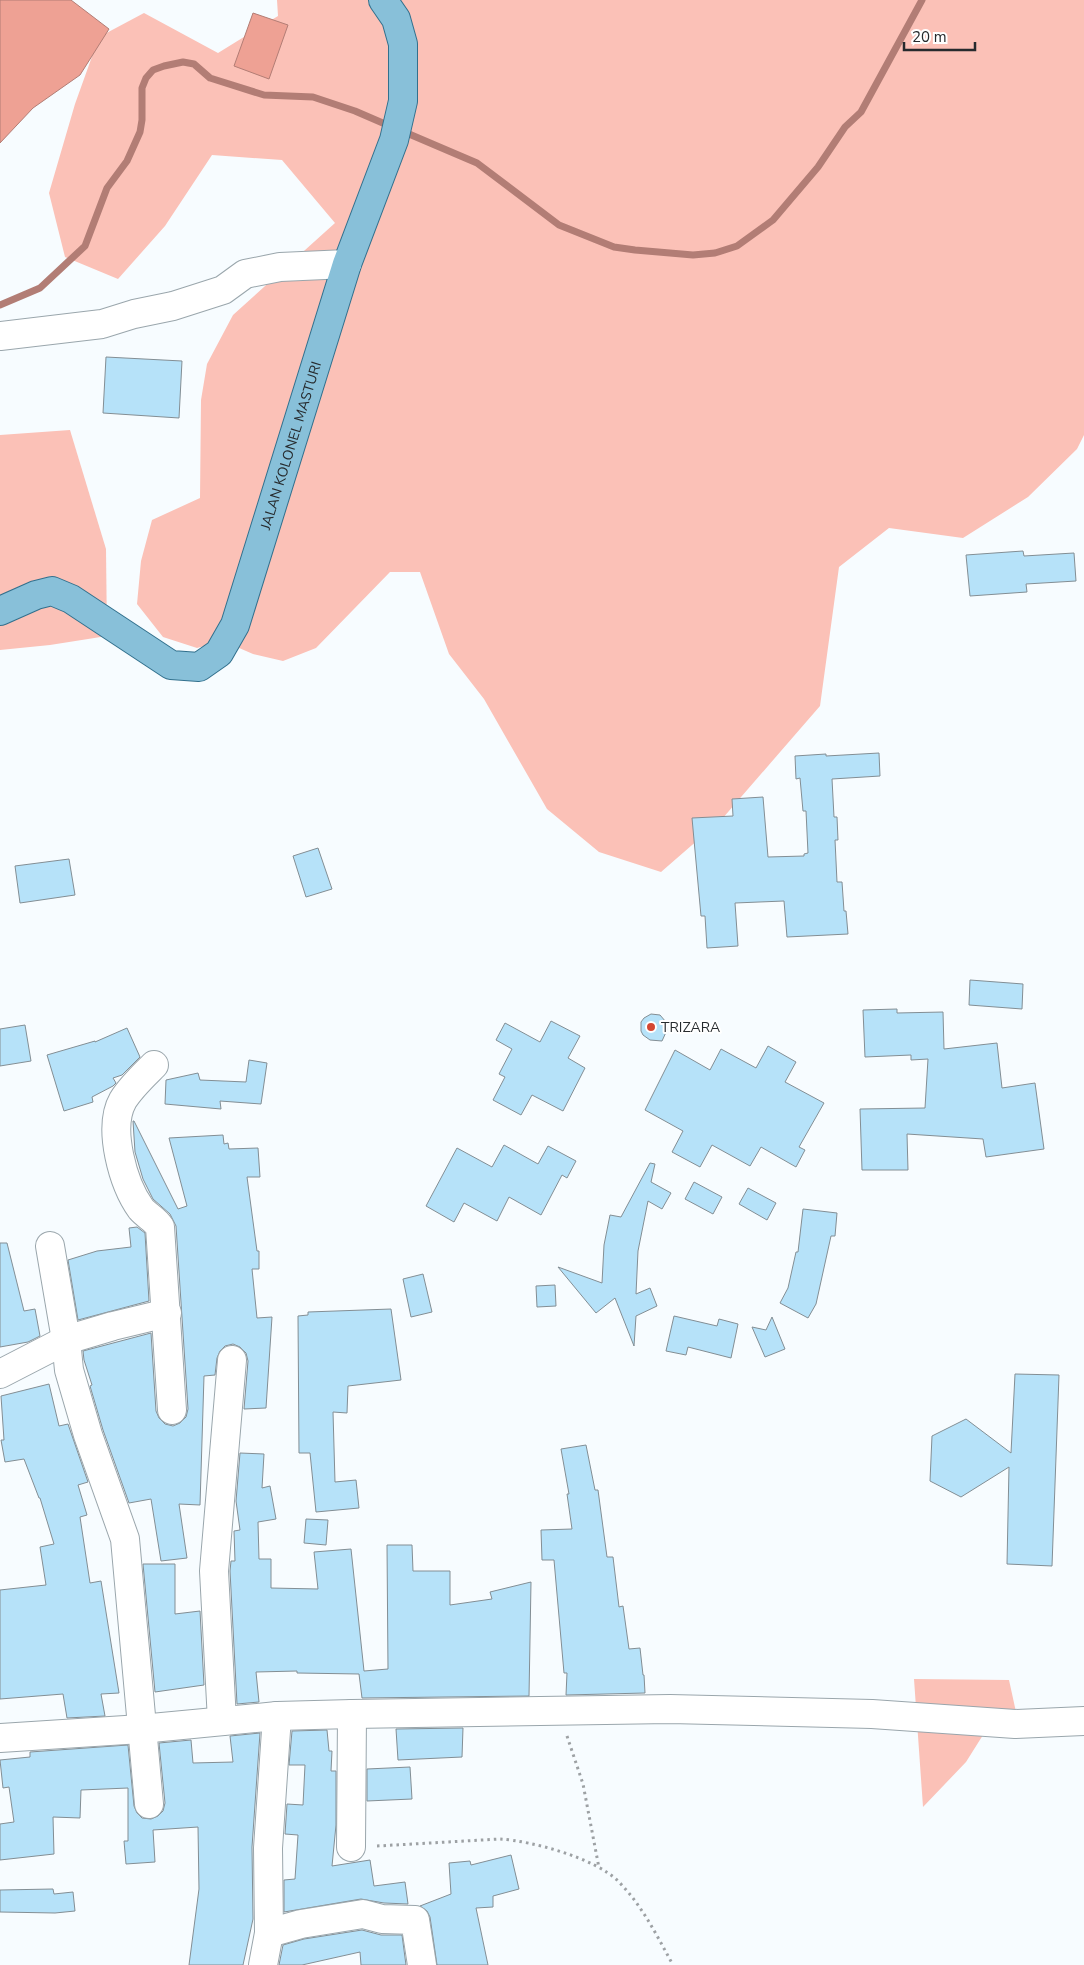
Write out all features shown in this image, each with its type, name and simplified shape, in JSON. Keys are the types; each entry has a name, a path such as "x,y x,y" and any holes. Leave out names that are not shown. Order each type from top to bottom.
{"main road":[{"name":"JALAN KOLONEL MASTURI","path":"0,611 36,595 52,591 71,599 171,665 199,667 218,652 235,625 347,264 394,140 403,101 403,44 396,19 383,0"}],"street":[{"path":"0,336 102,324 134,314 173,306 223,290 245,274 280,267 347,264"},
{"path":"154,1065 122,1100 116,1136 124,1173 132,1193 142,1210 156,1221 160,1227 172,1410"},
{"path":"50,1246 66,1340 69,1370 79,1405 125,1539 149,1804"},
{"path":"0,1374 66,1340 167,1313"},
{"path":"222,1721 214,1572 232,1360"},
{"path":"0,1738 141,1729 277,1716 670,1709 872,1714 1015,1724 1084,1721"},
{"path":"351,1847 352,1714"},
{"path":"264,1965 269,1933 268,1848 277,1716"},
{"path":"269,1933 301,1924 363,1914 382,1920 415,1920 422,1965"}],"path":[{"path":"559,1712 583,1784 599,1869"},
{"path":"351,1847 520,1840 568,1854 618,1880 644,1912 673,1965"}],"shaded area":[{"path":"0,0 71,0 109,29 80,75 33,108 0,143"},
{"path":"277,0 1084,0 1084,435 1077,449 1028,497 963,538 889,528 839,567 820,706 722,819 661,872 599,852 547,809 484,699 449,654 420,572 390,572 316,648 283,661 253,654 223,641 197,648 163,637 137,604 141,561 152,520 200,498 201,400 207,364 233,315 335,223 282,160 212,155 165,226 118,279 65,257 49,193 75,104 99,37 144,13 218,53 278,16"},
{"path":"253,13 288,25 269,79 234,66"},
{"path":"70,430 106,549 107,636 50,645 0,650 0,435"},
{"path":"914,1679 1009,1680 1016,1712 983,1735 966,1762 923,1807"}],"building":[{"path":"106,357 182,361 179,418 103,413"},
{"path":"1023,551 1024,556 1074,553 1076,581 1026,584 1027,592 970,596 966,555"},
{"path":"879,753 880,776 832,779 834,817 837,817 838,840 835,840 837,882 842,882 848,934 787,937 784,901 735,903 738,946 707,948 705,916 701,916 692,818 733,816 732,799 763,797 768,857 804,856 804,854 808,853 806,811 803,811 800,778 796,779 795,756"},
{"path":"318,848 332,889 306,897 293,856"},
{"path":"69,859 75,895 20,903 15,866"},
{"path":"970,980 1023,984 1022,1009 969,1005"},
{"path":"897,1009 897,1013 943,1012 944,1049 997,1043 1002,1088 1035,1083 1044,1149 986,1157 983,1139 907,1134 908,1170 862,1170 860,1109 925,1108 928,1059 911,1060 911,1055 865,1057 863,1010"},
{"name":"TRIZARA","path":"651,1014 660,1015 666,1022 667,1030 662,1041 650,1040 641,1031 641,1022"},
{"path":"551,1021 580,1036 568,1058 585,1068 563,1111 532,1095 521,1115 493,1100 505,1077 499,1074 512,1049 496,1040 505,1023 540,1042"},
{"path":"25,1025 31,1061 0,1066 0,1029"},
{"path":"127,1028 140,1057 122,1075 113,1078 116,1083 113,1086 92,1097 93,1102 64,1111 47,1055 95,1042"},
{"path":"768,1046 796,1062 785,1082 824,1103 799,1147 805,1150 796,1167 761,1147 750,1166 712,1145 700,1167 672,1152 683,1131 645,1110 675,1050 710,1070 721,1049 756,1068"},
{"path":"249,1060 267,1063 261,1104 220,1101 221,1109 165,1104 166,1080 198,1073 200,1080 246,1082"},
{"path":"133,1121 178,1209 187,1206 169,1138 223,1135 224,1144 228,1143 229,1149 258,1148 260,1177 247,1177 257,1251 259,1251 259,1269 252,1269 257,1318 272,1317 266,1408 244,1409 248,1361 246,1353 240,1347 233,1344 225,1346 217,1358 215,1375 204,1376 200,1505 179,1504 187,1558 161,1561 151,1499 129,1503 103,1430 90,1386 92,1385 83,1351 151,1333 156,1411 159,1418 165,1424 173,1426 180,1423 186,1417 188,1409 176,1226 170,1214 153,1199 143,1179 135,1152"},
{"path":"504,1145 538,1164 548,1146 576,1161 567,1178 562,1175 541,1215 509,1197 497,1221 464,1203 454,1222 426,1206 457,1148 492,1167"},
{"path":"650,1163 655,1164 651,1182 671,1193 662,1209 648,1201 638,1251 636,1294 650,1288 657,1306 636,1316 634,1346 615,1298 596,1313 558,1267 602,1283 604,1245 610,1215 621,1217"},
{"path":"694,1182 722,1197 713,1214 685,1199"},
{"path":"748,1188 776,1203 767,1220 739,1204"},
{"path":"803,1209 837,1213 835,1236 831,1236 816,1304 808,1318 780,1303 788,1288 796,1252 798,1252"},
{"path":"137,1227 145,1233 149,1301 78,1320 68,1260 97,1251 131,1247 129,1228"},
{"path":"0,1243 7,1243 24,1311 35,1309 40,1336 28,1342 0,1347"},
{"path":"423,1274 432,1312 411,1317 403,1279"},
{"path":"555,1285 556,1306 537,1307 536,1286"},
{"path":"391,1309 401,1380 348,1386 347,1413 333,1412 335,1482 356,1480 359,1508 316,1512 310,1453 299,1453 298,1316 308,1315 308,1312"},
{"path":"674,1316 717,1326 719,1319 738,1324 731,1358 688,1347 686,1355 666,1351"},
{"path":"772,1317 785,1349 765,1357 752,1327 766,1330"},
{"path":"1015,1374 1059,1375 1052,1566 1007,1564 1009,1467 961,1497 930,1481 932,1436 966,1419 1011,1453"},
{"path":"49,1384 59,1426 68,1424 88,1482 78,1485 87,1515 80,1517 90,1583 101,1581 119,1693 101,1694 105,1716 67,1718 63,1694 0,1699 0,1590 46,1585 40,1547 54,1544 40,1498 24,1459 5,1462 1,1440 4,1440 1,1396"},
{"path":"586,1445 595,1490 598,1490 607,1557 613,1557 619,1607 623,1606 629,1649 640,1648 645,1693 566,1695 567,1673 564,1673 554,1560 542,1560 541,1530 572,1529 567,1494 569,1494 561,1449"},
{"path":"240,1453 264,1454 262,1488 270,1486 276,1519 258,1522 259,1559 271,1559 271,1588 318,1589 314,1552 351,1549 364,1671 388,1669 387,1545 412,1545 413,1571 450,1571 450,1605 492,1599 490,1592 531,1582 529,1696 362,1698 359,1674 297,1673 297,1671 256,1672 259,1702 237,1704 230,1571 231,1561 235,1561 234,1531 240,1530 236,1501"},
{"path":"306,1519 328,1520 326,1545 304,1543"},
{"path":"143,1564 175,1564 175,1614 200,1611 204,1685 155,1692"},
{"path":"463,1728 462,1757 398,1760 396,1729"},
{"path":"327,1730 329,1751 332,1751 331,1771 336,1771 336,1825 332,1866 370,1860 374,1886 405,1882 408,1904 384,1903 361,1899 284,1912 284,1880 295,1879 298,1835 285,1834 287,1804 303,1805 305,1765 289,1765 292,1731"},
{"path":"260,1733 252,1847 253,1919 243,1965 189,1965 199,1889 198,1827 153,1830 155,1862 126,1864 124,1841 128,1841 128,1788 81,1790 80,1818 53,1817 54,1854 0,1860 0,1824 14,1822 9,1787 3,1788 0,1760 30,1757 30,1752 128,1745 134,1806 142,1818 151,1819 163,1811 165,1803 159,1743 191,1740 193,1763 233,1762 230,1736"},
{"path":"410,1767 412,1799 367,1801 367,1769"},
{"path":"511,1855 519,1889 493,1896 493,1907 476,1908 488,1965 437,1965 430,1917 427,1911 420,1906 451,1894 449,1863 470,1861 471,1865"},
{"path":"53,1889 54,1894 73,1892 75,1911 55,1913 0,1912 0,1890"},
{"path":"362,1930 381,1935 402,1935 406,1965 361,1965 360,1952 302,1965 279,1965 283,1945 304,1939"}],"waterway":[{"path":"402,131 477,163 559,225 614,247 693,255 715,253 737,246 773,220 818,167 845,127 861,112 922,0"},
{"path":"0,305 40,288 85,246 107,188 127,161 140,132 142,88 146,78 153,70 183,62 194,64 210,78 264,95 313,97 355,111 392,127"}],"place":[{"name":"TRIZARA","path":"651,1027"}]}
